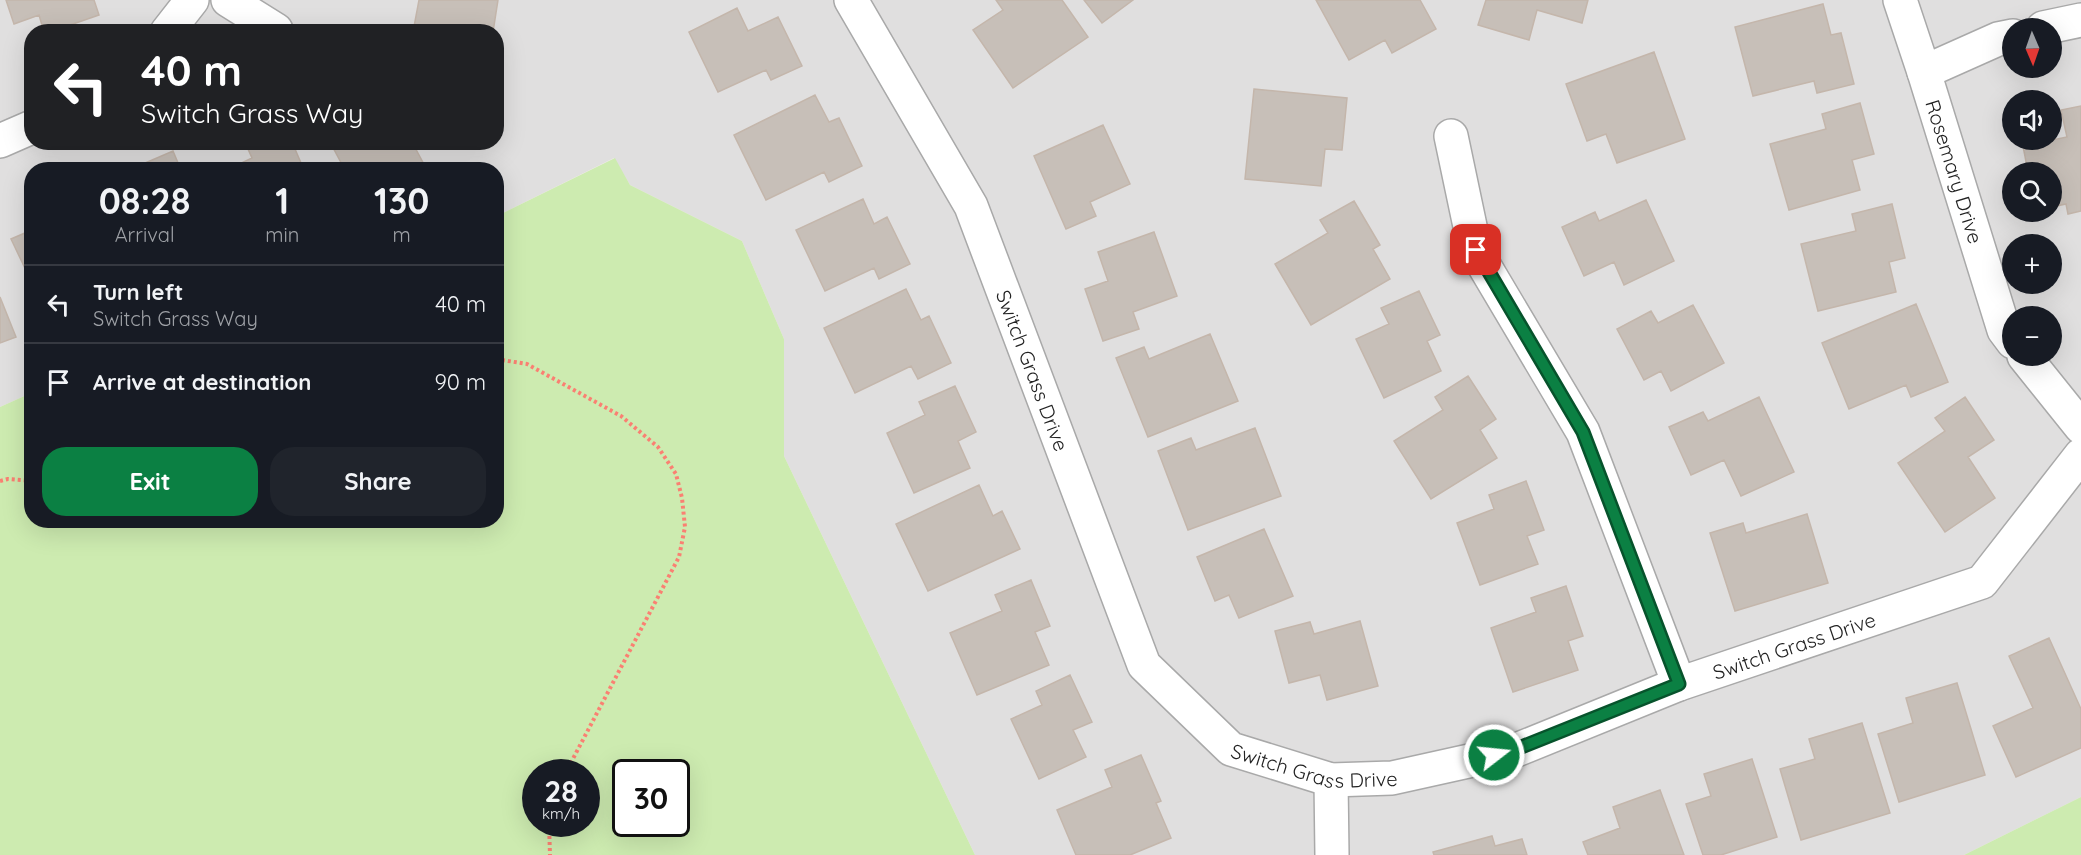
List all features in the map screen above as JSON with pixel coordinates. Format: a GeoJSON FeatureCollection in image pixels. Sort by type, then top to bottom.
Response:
{"type":"FeatureCollection","features":[{"type":"Feature","properties":{"kind":"street"},"geometry":{"type":"LineString","coordinates":[[173,24],[192,0]]}},
{"type":"Feature","properties":{"kind":"street"},"geometry":{"type":"LineString","coordinates":[[228,0],[266,24]]}},
{"type":"Feature","properties":{"kind":"street","name":"Switch Grass Drive"},"geometry":{"type":"LineString","coordinates":[[851,0],[971,206],[1144,665],[1231,750],[1331,780],[1392,778],[1514,750],[1679,684],[1982,582],[2081,455]]}},
{"type":"Feature","properties":{"kind":"street","name":"Rosemary Drive"},"geometry":{"type":"LineString","coordinates":[[1900,0],[2002,324]]}},
{"type":"Feature","properties":{"kind":"street"},"geometry":{"type":"LineString","coordinates":[[2062,24],[2081,20]]}},
{"type":"Feature","properties":{"kind":"street"},"geometry":{"type":"LineString","coordinates":[[1924,72],[2002,38]]}},
{"type":"Feature","properties":{"kind":"street"},"geometry":{"type":"LineString","coordinates":[[0,141],[24,130]]}},
{"type":"Feature","properties":{"kind":"street"},"geometry":{"type":"LineString","coordinates":[[1451,136],[1476,250],[1583,432],[1679,684]]}},
{"type":"Feature","properties":{"kind":"street"},"geometry":{"type":"LineString","coordinates":[[2032,366],[2081,428]]}},
{"type":"Feature","properties":{"kind":"street"},"geometry":{"type":"LineString","coordinates":[[1331,780],[1332,855]]}},
{"type":"Feature","properties":{"kind":"path"},"geometry":{"type":"LineString","coordinates":[[504,360],[527,364],[621,416],[658,447],[676,474],[682,498],[685,527],[679,557],[573,759]]}},
{"type":"Feature","properties":{"kind":"path"},"geometry":{"type":"LineString","coordinates":[[0,481],[24,480]]}},
{"type":"Feature","properties":{"kind":"path"},"geometry":{"type":"LineString","coordinates":[[549,837],[550,855]]}},
{"type":"Feature","properties":{"kind":"shaded area"},"geometry":{"type":"Polygon","coordinates":[[[0,0],[2081,0],[2081,797],[1964,855],[975,855],[784,456],[784,339],[742,241],[630,185],[614,158],[504,213],[504,162],[24,162],[24,396],[0,407],[0,0]]]}},
{"type":"Feature","properties":{"kind":"green space"},"geometry":{"type":"Polygon","coordinates":[[[615,158],[630,185],[742,241],[784,339],[784,456],[975,855],[0,855],[0,407],[24,396],[24,528],[504,528],[504,213],[615,158]]]}},
{"type":"Feature","properties":{"kind":"green space"},"geometry":{"type":"Polygon","coordinates":[[[2081,797],[2081,855],[1964,855],[2081,797]]]}},
{"type":"Feature","properties":{"kind":"building"},"geometry":{"type":"Polygon","coordinates":[[[6,0],[94,0],[99,15],[73,24],[42,24],[39,15],[14,24],[6,0]]]}},
{"type":"Feature","properties":{"kind":"building"},"geometry":{"type":"Polygon","coordinates":[[[419,0],[498,0],[494,24],[414,24],[419,0]]]}},
{"type":"Feature","properties":{"kind":"building"},"geometry":{"type":"Polygon","coordinates":[[[996,0],[1062,0],[1088,37],[1013,88],[973,30],[1003,10],[996,0]]]}},
{"type":"Feature","properties":{"kind":"building"},"geometry":{"type":"Polygon","coordinates":[[[1084,0],[1133,0],[1102,23],[1084,0]]]}},
{"type":"Feature","properties":{"kind":"building"},"geometry":{"type":"Polygon","coordinates":[[[1316,0],[1420,0],[1436,29],[1392,53],[1385,40],[1349,60],[1316,0]]]}},
{"type":"Feature","properties":{"kind":"building"},"geometry":{"type":"Polygon","coordinates":[[[1486,0],[1588,0],[1582,23],[1537,10],[1529,40],[1478,25],[1486,0]]]}},
{"type":"Feature","properties":{"kind":"building"},"geometry":{"type":"Polygon","coordinates":[[[1823,4],[1831,35],[1841,33],[1854,84],[1817,93],[1814,81],[1753,96],[1735,27],[1823,4]]]}},
{"type":"Feature","properties":{"kind":"building"},"geometry":{"type":"Polygon","coordinates":[[[737,8],[748,31],[778,17],[802,66],[771,80],[766,70],[718,92],[689,32],[737,8]]]}},
{"type":"Feature","properties":{"kind":"building"},"geometry":{"type":"Polygon","coordinates":[[[1654,52],[1685,139],[1617,163],[1606,134],[1587,141],[1566,84],[1654,52]]]}},
{"type":"Feature","properties":{"kind":"building"},"geometry":{"type":"Polygon","coordinates":[[[1254,89],[1347,98],[1342,150],[1325,149],[1321,186],[1245,179],[1254,89]]]}},
{"type":"Feature","properties":{"kind":"building"},"geometry":{"type":"Polygon","coordinates":[[[815,95],[829,122],[839,118],[862,166],[829,182],[824,172],[766,200],[734,135],[815,95]]]}},
{"type":"Feature","properties":{"kind":"building"},"geometry":{"type":"Polygon","coordinates":[[[1860,103],[1874,154],[1852,160],[1860,190],[1789,210],[1770,144],[1826,129],[1822,114],[1860,103]]]}},
{"type":"Feature","properties":{"kind":"building"},"geometry":{"type":"Polygon","coordinates":[[[2081,106],[2081,211],[2068,214],[2066,204],[2062,205],[2062,162],[2026,162],[2024,150],[2062,150],[2062,138],[2067,137],[2062,110],[2081,106]]]}},
{"type":"Feature","properties":{"kind":"building"},"geometry":{"type":"Polygon","coordinates":[[[1103,125],[1130,184],[1090,202],[1096,216],[1066,229],[1034,156],[1103,125]]]}},
{"type":"Feature","properties":{"kind":"building"},"geometry":{"type":"Polygon","coordinates":[[[248,150],[295,150],[301,162],[244,162],[252,158],[248,150]]]}},
{"type":"Feature","properties":{"kind":"building"},"geometry":{"type":"Polygon","coordinates":[[[334,150],[416,150],[423,162],[341,162],[334,150]]]}},
{"type":"Feature","properties":{"kind":"building"},"geometry":{"type":"Polygon","coordinates":[[[173,151],[178,162],[148,162],[173,151]]]}},
{"type":"Feature","properties":{"kind":"building"},"geometry":{"type":"Polygon","coordinates":[[[863,199],[874,224],[887,217],[910,264],[879,279],[874,268],[825,291],[796,230],[863,199]]]}},
{"type":"Feature","properties":{"kind":"building"},"geometry":{"type":"Polygon","coordinates":[[[1646,200],[1674,261],[1624,285],[1614,262],[1584,276],[1562,227],[1595,212],[1599,221],[1646,200]]]}},
{"type":"Feature","properties":{"kind":"building"},"geometry":{"type":"Polygon","coordinates":[[[1354,201],[1380,245],[1373,249],[1390,279],[1311,325],[1275,264],[1328,233],[1320,220],[1354,201]]]}},
{"type":"Feature","properties":{"kind":"building"},"geometry":{"type":"Polygon","coordinates":[[[1892,204],[1905,258],[1889,262],[1896,292],[1818,311],[1801,244],[1856,231],[1852,214],[1892,204]]]}},
{"type":"Feature","properties":{"kind":"building"},"geometry":{"type":"Polygon","coordinates":[[[1154,232],[1177,296],[1133,312],[1139,329],[1103,341],[1085,289],[1108,281],[1098,252],[1154,232]]]}},
{"type":"Feature","properties":{"kind":"building"},"geometry":{"type":"Polygon","coordinates":[[[24,233],[24,266],[11,239],[24,233]]]}},
{"type":"Feature","properties":{"kind":"building"},"geometry":{"type":"Polygon","coordinates":[[[906,289],[921,320],[929,316],[951,363],[918,379],[911,366],[855,393],[824,328],[906,289]]]}},
{"type":"Feature","properties":{"kind":"building"},"geometry":{"type":"Polygon","coordinates":[[[1419,291],[1440,335],[1427,341],[1441,371],[1384,398],[1356,339],[1389,324],[1381,308],[1419,291]]]}},
{"type":"Feature","properties":{"kind":"building"},"geometry":{"type":"Polygon","coordinates":[[[0,297],[16,337],[0,343],[0,297]]]}},
{"type":"Feature","properties":{"kind":"building"},"geometry":{"type":"Polygon","coordinates":[[[1916,304],[1948,382],[1911,397],[1906,385],[1849,409],[1822,343],[1916,304]]]}},
{"type":"Feature","properties":{"kind":"building"},"geometry":{"type":"Polygon","coordinates":[[[1693,305],[1724,363],[1671,391],[1661,371],[1644,380],[1617,329],[1651,311],[1658,323],[1693,305]]]}},
{"type":"Feature","properties":{"kind":"building"},"geometry":{"type":"Polygon","coordinates":[[[1210,334],[1238,401],[1148,437],[1116,358],[1144,347],[1149,359],[1210,334]]]}},
{"type":"Feature","properties":{"kind":"building"},"geometry":{"type":"Polygon","coordinates":[[[1468,376],[1496,419],[1480,430],[1497,458],[1431,499],[1394,441],[1443,410],[1435,397],[1468,376]]]}},
{"type":"Feature","properties":{"kind":"building"},"geometry":{"type":"Polygon","coordinates":[[[955,386],[976,432],[958,441],[970,468],[914,493],[887,433],[925,415],[919,402],[955,386]]]}},
{"type":"Feature","properties":{"kind":"building"},"geometry":{"type":"Polygon","coordinates":[[[1759,397],[1794,472],[1741,496],[1724,460],[1691,475],[1669,427],[1703,412],[1708,421],[1759,397]]]}},
{"type":"Feature","properties":{"kind":"building"},"geometry":{"type":"Polygon","coordinates":[[[1965,397],[1994,440],[1968,457],[1995,498],[1945,532],[1898,463],[1945,431],[1935,418],[1965,397]]]}},
{"type":"Feature","properties":{"kind":"building"},"geometry":{"type":"Polygon","coordinates":[[[1255,428],[1281,496],[1188,530],[1158,451],[1191,438],[1196,450],[1255,428]]]}},
{"type":"Feature","properties":{"kind":"building"},"geometry":{"type":"Polygon","coordinates":[[[1526,481],[1544,530],[1527,536],[1538,564],[1480,585],[1457,523],[1494,509],[1489,495],[1526,481]]]}},
{"type":"Feature","properties":{"kind":"building"},"geometry":{"type":"Polygon","coordinates":[[[979,485],[993,516],[1002,511],[1020,549],[928,591],[896,524],[979,485]]]}},
{"type":"Feature","properties":{"kind":"building"},"geometry":{"type":"Polygon","coordinates":[[[1807,514],[1828,583],[1735,611],[1710,533],[1743,523],[1746,533],[1807,514]]]}},
{"type":"Feature","properties":{"kind":"building"},"geometry":{"type":"Polygon","coordinates":[[[1264,529],[1293,596],[1239,618],[1229,595],[1215,601],[1197,557],[1264,529]]]}},
{"type":"Feature","properties":{"kind":"building"},"geometry":{"type":"Polygon","coordinates":[[[1031,580],[1050,626],[1035,632],[1049,665],[977,695],[950,633],[1002,611],[995,595],[1031,580]]]}},
{"type":"Feature","properties":{"kind":"building"},"geometry":{"type":"Polygon","coordinates":[[[1566,586],[1583,636],[1568,641],[1578,670],[1513,692],[1491,628],[1536,612],[1531,598],[1566,586]]]}},
{"type":"Feature","properties":{"kind":"building"},"geometry":{"type":"Polygon","coordinates":[[[1360,621],[1378,686],[1327,700],[1320,675],[1289,683],[1275,631],[1310,622],[1314,634],[1360,621]]]}},
{"type":"Feature","properties":{"kind":"building"},"geometry":{"type":"Polygon","coordinates":[[[2049,638],[2081,709],[2081,748],[2016,777],[1993,726],[2033,708],[2009,656],[2049,638]]]}},
{"type":"Feature","properties":{"kind":"building"},"geometry":{"type":"Polygon","coordinates":[[[1070,675],[1092,722],[1073,730],[1086,757],[1039,779],[1011,719],[1042,705],[1036,691],[1070,675]]]}},
{"type":"Feature","properties":{"kind":"building"},"geometry":{"type":"Polygon","coordinates":[[[1957,683],[1985,775],[1899,802],[1878,734],[1913,723],[1906,698],[1957,683]]]}},
{"type":"Feature","properties":{"kind":"building"},"geometry":{"type":"Polygon","coordinates":[[[1862,723],[1890,813],[1801,840],[1780,769],[1815,759],[1809,739],[1862,723]]]}},
{"type":"Feature","properties":{"kind":"building"},"geometry":{"type":"Polygon","coordinates":[[[1141,755],[1161,801],[1156,803],[1171,838],[1130,855],[1076,855],[1057,810],[1112,787],[1105,770],[1141,755]]]}},
{"type":"Feature","properties":{"kind":"building"},"geometry":{"type":"Polygon","coordinates":[[[1752,759],[1777,837],[1721,855],[1703,855],[1686,804],[1711,796],[1704,774],[1752,759]]]}},
{"type":"Feature","properties":{"kind":"building"},"geometry":{"type":"Polygon","coordinates":[[[1660,790],[1684,855],[1588,855],[1583,842],[1620,828],[1613,807],[1660,790]]]}},
{"type":"Feature","properties":{"kind":"building"},"geometry":{"type":"Polygon","coordinates":[[[1492,836],[1495,846],[1522,839],[1527,855],[1434,855],[1433,852],[1492,836]]]}},
{"type":"Feature","properties":{"kind":"route"},"geometry":{"type":"LineString","coordinates":[[1476,250],[1583,432],[1679,684],[1514,750],[1494,755]]}}]}
